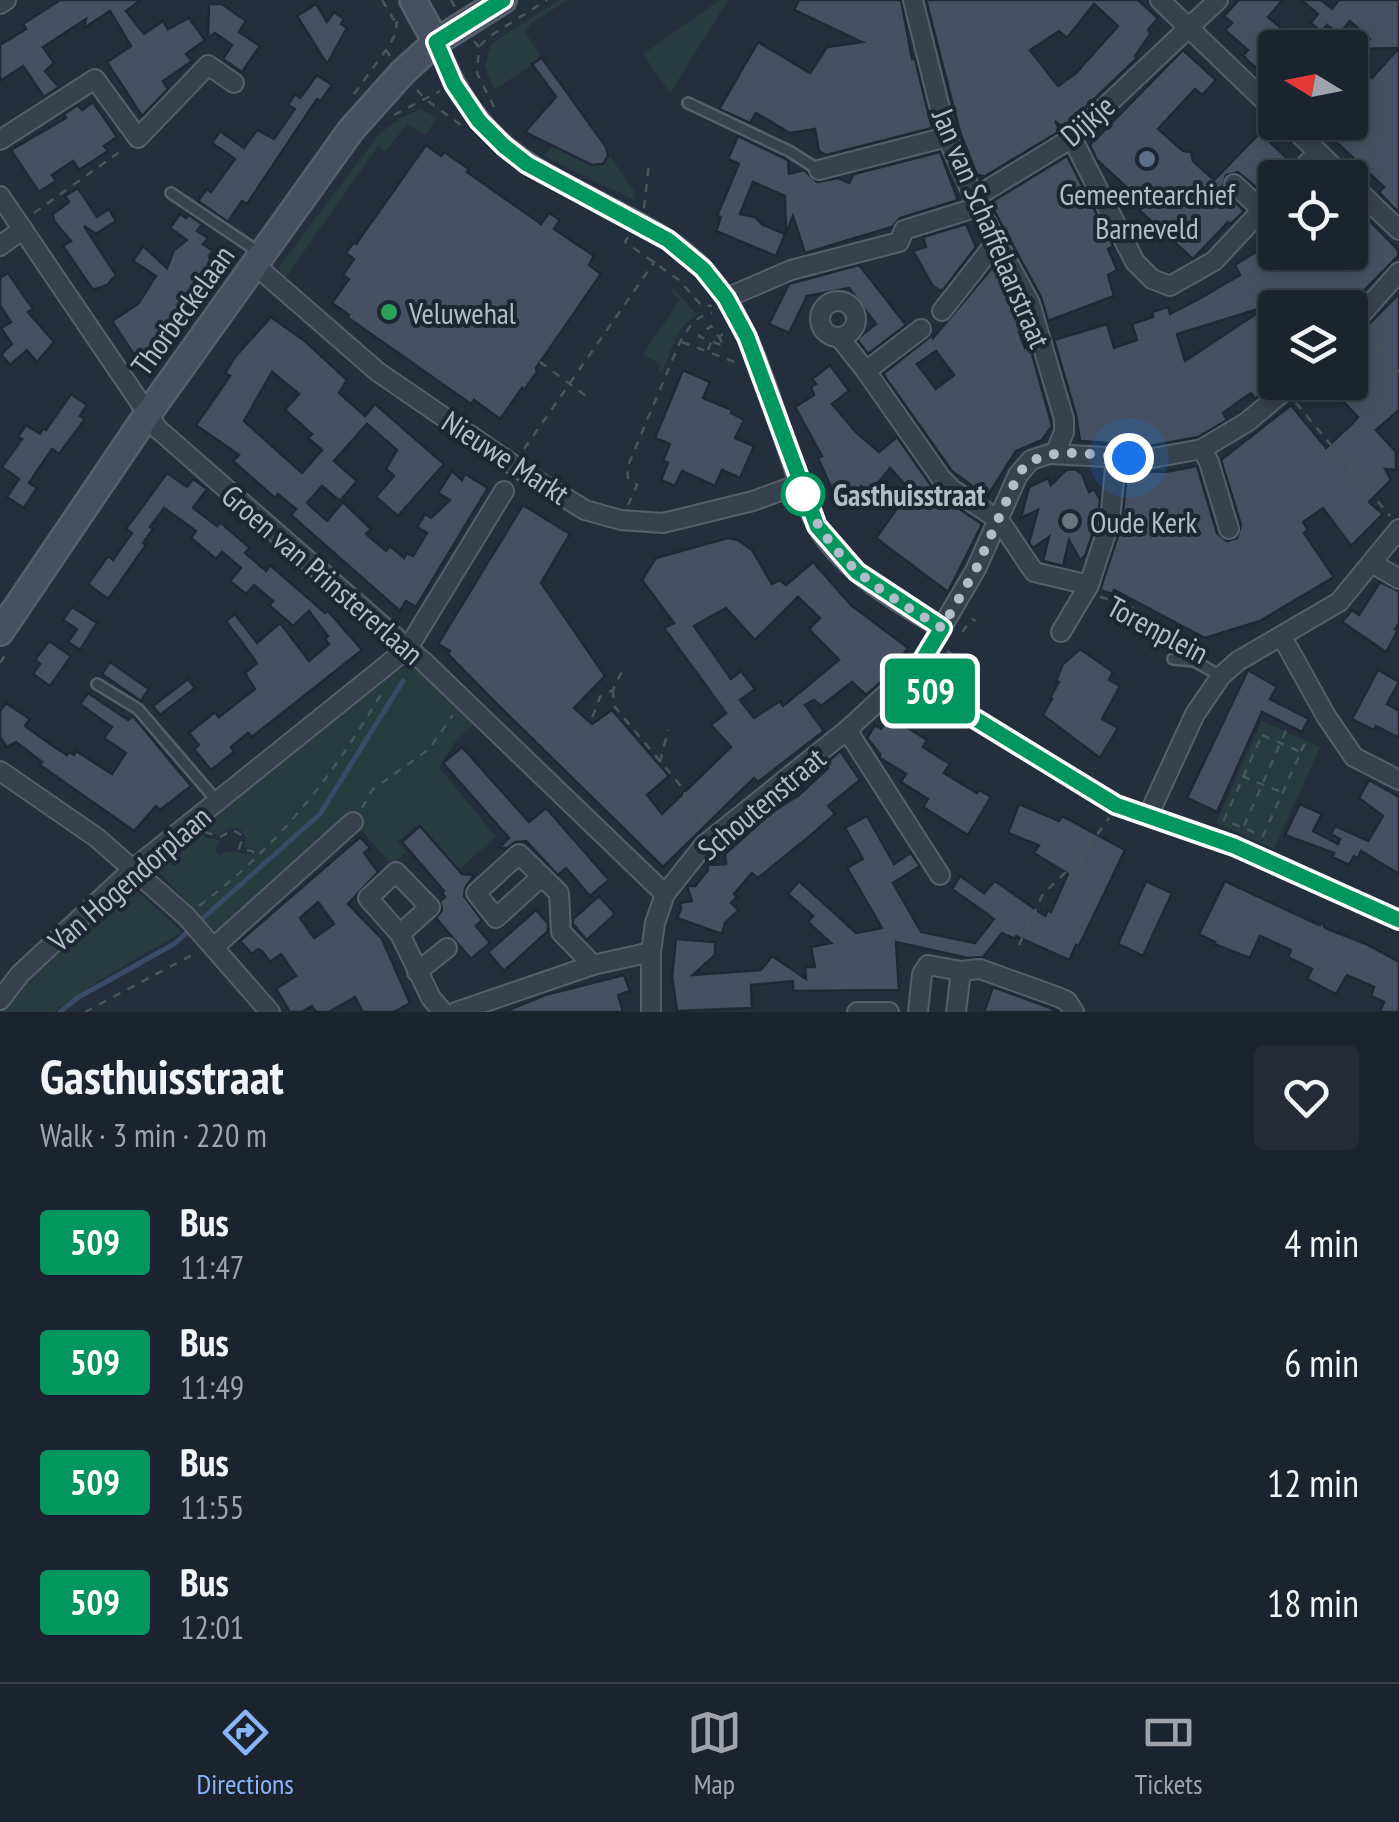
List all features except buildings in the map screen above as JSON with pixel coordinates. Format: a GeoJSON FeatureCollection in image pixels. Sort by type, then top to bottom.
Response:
{"type":"FeatureCollection","features":[{"type":"Feature","properties":{"kind":"main road"},"geometry":{"type":"LineString","coordinates":[[412,0],[436,42]]}},
{"type":"Feature","properties":{"kind":"main road","name":"Thorbeckelaan"},"geometry":{"type":"LineString","coordinates":[[0,632],[146,415],[351,130],[402,72],[436,42],[504,0]]}},
{"type":"Feature","properties":{"kind":"street"},"geometry":{"type":"LineString","coordinates":[[0,4],[6,0]]}},
{"type":"Feature","properties":{"kind":"street","name":"Jan van Schaffelaarstraat"},"geometry":{"type":"LineString","coordinates":[[913,0],[947,137],[976,203],[1030,303],[1062,412],[1064,432],[1055,454]]}},
{"type":"Feature","properties":{"kind":"street"},"geometry":{"type":"LineString","coordinates":[[1160,0],[1258,95]]}},
{"type":"Feature","properties":{"kind":"street","name":"Dijkje"},"geometry":{"type":"LineString","coordinates":[[726,298],[790,270],[899,242],[904,230],[976,203],[1072,138],[1218,0]]}},
{"type":"Feature","properties":{"kind":"street"},"geometry":{"type":"LineString","coordinates":[[436,42],[454,84],[495,138],[527,164],[668,240],[703,269],[726,298],[731,321],[760,371],[817,526],[842,558],[874,586],[942,628]]}},
{"type":"Feature","properties":{"kind":"street"},"geometry":{"type":"LineString","coordinates":[[0,140],[95,79],[138,138],[208,65],[234,83]]}},
{"type":"Feature","properties":{"kind":"street"},"geometry":{"type":"LineString","coordinates":[[819,170],[947,137]]}},
{"type":"Feature","properties":{"kind":"street"},"geometry":{"type":"LineString","coordinates":[[1072,138],[1135,262],[1152,279],[1170,286],[1214,262],[1258,214]]}},
{"type":"Feature","properties":{"kind":"street"},"geometry":{"type":"LineString","coordinates":[[1306,140],[1326,160]]}},
{"type":"Feature","properties":{"kind":"street"},"geometry":{"type":"LineString","coordinates":[[1310,160],[1318,152]]}},
{"type":"Feature","properties":{"kind":"street"},"geometry":{"type":"LineString","coordinates":[[1229,180],[1258,197]]}},
{"type":"Feature","properties":{"kind":"street","name":"Groen van Prinstererlaan"},"geometry":{"type":"LineString","coordinates":[[0,196],[158,429],[408,648],[665,894]]}},
{"type":"Feature","properties":{"kind":"street"},"geometry":{"type":"LineString","coordinates":[[1368,200],[1399,230]]}},
{"type":"Feature","properties":{"kind":"street"},"geometry":{"type":"LineString","coordinates":[[0,246],[21,226]]}},
{"type":"Feature","properties":{"kind":"street"},"geometry":{"type":"LineString","coordinates":[[942,311],[996,242]]}},
{"type":"Feature","properties":{"kind":"street","name":"Nieuwe Markt"},"geometry":{"type":"LineString","coordinates":[[258,259],[378,372],[585,510],[621,520],[663,523],[753,501],[800,484]]}},
{"type":"Feature","properties":{"kind":"street"},"geometry":{"type":"LineString","coordinates":[[1368,309],[1396,282]]}},
{"type":"Feature","properties":{"kind":"street"},"geometry":{"type":"LineString","coordinates":[[866,371],[921,329]]}},
{"type":"Feature","properties":{"kind":"street"},"geometry":{"type":"LineString","coordinates":[[839,337],[946,484],[999,520]]}},
{"type":"Feature","properties":{"kind":"street"},"geometry":{"type":"LineString","coordinates":[[1055,454],[1162,458],[1202,449],[1234,431],[1273,400]]}},
{"type":"Feature","properties":{"kind":"street"},"geometry":{"type":"LineString","coordinates":[[1202,449],[1229,529]]}},
{"type":"Feature","properties":{"kind":"street","name":"Schoutenstraat"},"geometry":{"type":"LineString","coordinates":[[650,1012],[651,952],[665,894],[704,846],[847,730],[922,661],[976,569],[1022,469],[1037,457],[1055,454]]}},
{"type":"Feature","properties":{"kind":"street","name":"Torenplein"},"geometry":{"type":"LineString","coordinates":[[1061,632],[1087,589],[1110,521],[1116,457]]}},
{"type":"Feature","properties":{"kind":"street","name":"Van Hogendorplaan"},"geometry":{"type":"LineString","coordinates":[[0,1000],[20,974],[133,869],[408,648],[504,491]]}},
{"type":"Feature","properties":{"kind":"street","name":"Torenplein"},"geometry":{"type":"LineString","coordinates":[[999,520],[1034,572],[1087,589]]}},
{"type":"Feature","properties":{"kind":"street"},"geometry":{"type":"LineString","coordinates":[[1217,680],[1238,661],[1340,602],[1399,528]]}},
{"type":"Feature","properties":{"kind":"street"},"geometry":{"type":"LineString","coordinates":[[1372,564],[1399,579]]}},
{"type":"Feature","properties":{"kind":"street"},"geometry":{"type":"LineString","coordinates":[[1282,637],[1354,757],[1399,780]]}},
{"type":"Feature","properties":{"kind":"street"},"geometry":{"type":"LineString","coordinates":[[907,677],[1116,805],[1234,846],[1399,920]]}},
{"type":"Feature","properties":{"kind":"street","name":"Torenplein"},"geometry":{"type":"LineString","coordinates":[[1148,816],[1181,742],[1217,680]]}},
{"type":"Feature","properties":{"kind":"street"},"geometry":{"type":"LineString","coordinates":[[847,730],[940,875]]}},
{"type":"Feature","properties":{"kind":"street"},"geometry":{"type":"LineString","coordinates":[[0,771],[96,837],[186,916],[270,1012]]}},
{"type":"Feature","properties":{"kind":"street"},"geometry":{"type":"LineString","coordinates":[[212,945],[353,822]]}},
{"type":"Feature","properties":{"kind":"street"},"geometry":{"type":"LineString","coordinates":[[542,876],[558,893],[561,932],[593,965]]}},
{"type":"Feature","properties":{"kind":"street"},"geometry":{"type":"LineString","coordinates":[[400,934],[441,1011],[593,965],[651,952]]}},
{"type":"Feature","properties":{"kind":"street"},"geometry":{"type":"LineString","coordinates":[[418,972],[447,948]]}},
{"type":"Feature","properties":{"kind":"street"},"geometry":{"type":"LineString","coordinates":[[918,1012],[922,974],[928,965],[980,969],[1067,1001],[1074,1012]]}},
{"type":"Feature","properties":{"kind":"street"},"geometry":{"type":"LineString","coordinates":[[956,1012],[961,970]]}},
{"type":"Feature","properties":{"kind":"street"},"geometry":{"type":"LineString","coordinates":[[857,1012],[889,1012]]}},
{"type":"Feature","properties":{"kind":"lane"},"geometry":{"type":"LineString","coordinates":[[688,102],[789,151],[819,170]]}},
{"type":"Feature","properties":{"kind":"lane"},"geometry":{"type":"LineString","coordinates":[[171,193],[258,259]]}},
{"type":"Feature","properties":{"kind":"lane"},"geometry":{"type":"LineString","coordinates":[[1172,660],[1194,661],[1217,680]]}},
{"type":"Feature","properties":{"kind":"lane","name":"Van Hogendorplaan"},"geometry":{"type":"LineString","coordinates":[[97,684],[138,709],[218,801]]}},
{"type":"Feature","properties":{"kind":"path"},"geometry":{"type":"LineString","coordinates":[[382,0],[396,23]]}},
{"type":"Feature","properties":{"kind":"path"},"geometry":{"type":"LineString","coordinates":[[425,99],[458,124],[495,138],[498,117],[477,72],[479,47],[546,0]]}},
{"type":"Feature","properties":{"kind":"path"},"geometry":{"type":"LineString","coordinates":[[21,226],[138,138]]}},
{"type":"Feature","properties":{"kind":"path"},"geometry":{"type":"LineString","coordinates":[[513,465],[654,261]]}},
{"type":"Feature","properties":{"kind":"path"},"geometry":{"type":"LineString","coordinates":[[701,305],[700,316],[706,330]]}},
{"type":"Feature","properties":{"kind":"path"},"geometry":{"type":"LineString","coordinates":[[621,520],[637,485],[628,478],[627,468],[680,342],[700,316],[718,312],[731,321],[728,331],[718,337]]}},
{"type":"Feature","properties":{"kind":"path"},"geometry":{"type":"LineString","coordinates":[[710,326],[724,346],[699,336],[706,330],[710,326]]}},
{"type":"Feature","properties":{"kind":"path"},"geometry":{"type":"LineString","coordinates":[[1368,341],[1399,372]]}},
{"type":"Feature","properties":{"kind":"path"},"geometry":{"type":"LineString","coordinates":[[680,342],[760,371]]}},
{"type":"Feature","properties":{"kind":"path"},"geometry":{"type":"LineString","coordinates":[[707,352],[711,342]]}},
{"type":"Feature","properties":{"kind":"path"},"geometry":{"type":"LineString","coordinates":[[540,362],[589,398]]}},
{"type":"Feature","properties":{"kind":"path"},"geometry":{"type":"LineString","coordinates":[[1300,400],[1399,528]]}},
{"type":"Feature","properties":{"kind":"path","name":"Torenplein"},"geometry":{"type":"LineString","coordinates":[[1087,589],[1126,604],[1200,650]]}},
{"type":"Feature","properties":{"kind":"path"},"geometry":{"type":"LineString","coordinates":[[943,649],[955,656]]}},
{"type":"Feature","properties":{"kind":"path"},"geometry":{"type":"LineString","coordinates":[[624,667],[613,690],[614,706],[685,791],[684,801],[718,834]]}},
{"type":"Feature","properties":{"kind":"path"},"geometry":{"type":"LineString","coordinates":[[186,916],[258,858],[323,786],[389,679],[383,668]]}},
{"type":"Feature","properties":{"kind":"path"},"geometry":{"type":"LineString","coordinates":[[583,730],[600,697],[613,690]]}},
{"type":"Feature","properties":{"kind":"path"},"geometry":{"type":"LineString","coordinates":[[353,822],[372,790],[429,749],[464,701]]}},
{"type":"Feature","properties":{"kind":"path"},"geometry":{"type":"LineString","coordinates":[[1234,846],[1287,728]]}},
{"type":"Feature","properties":{"kind":"path"},"geometry":{"type":"LineString","coordinates":[[660,762],[668,730]]}},
{"type":"Feature","properties":{"kind":"path"},"geometry":{"type":"LineString","coordinates":[[1301,752],[1262,735],[1224,820],[1264,836],[1308,738]]}},
{"type":"Feature","properties":{"kind":"path"},"geometry":{"type":"LineString","coordinates":[[1242,776],[1282,793]]}},
{"type":"Feature","properties":{"kind":"path"},"geometry":{"type":"LineString","coordinates":[[1020,944],[1044,894],[1066,871],[1075,874],[1116,805]]}},
{"type":"Feature","properties":{"kind":"path"},"geometry":{"type":"LineString","coordinates":[[195,819],[208,836],[220,837],[233,830],[243,836],[238,849],[252,851],[258,858]]}},
{"type":"Feature","properties":{"kind":"path"},"geometry":{"type":"LineString","coordinates":[[86,1012],[212,945]]}},
{"type":"Feature","properties":{"kind":"green space"},"geometry":{"type":"Polygon","coordinates":[[[559,0],[568,0],[533,22],[525,32],[542,58],[494,90],[485,66],[491,44],[559,0]]]}},
{"type":"Feature","properties":{"kind":"green space"},"geometry":{"type":"Polygon","coordinates":[[[720,0],[728,0],[670,93],[643,54],[720,0]]]}},
{"type":"Feature","properties":{"kind":"green space"},"geometry":{"type":"Polygon","coordinates":[[[420,109],[437,118],[425,135],[407,124],[386,151],[378,146],[286,277],[279,272],[380,133],[420,109]]]}},
{"type":"Feature","properties":{"kind":"green space"},"geometry":{"type":"Polygon","coordinates":[[[553,145],[608,153],[636,194],[634,200],[544,156],[553,145]]]}},
{"type":"Feature","properties":{"kind":"green space"},"geometry":{"type":"Polygon","coordinates":[[[673,288],[697,315],[680,332],[662,372],[658,370],[661,365],[643,354],[680,300],[671,292],[673,288]]]}},
{"type":"Feature","properties":{"kind":"green space"},"geometry":{"type":"Polygon","coordinates":[[[405,667],[417,668],[474,723],[455,742],[439,767],[496,837],[456,872],[416,826],[398,841],[406,852],[392,865],[349,816],[216,932],[158,871],[160,860],[199,829],[206,838],[220,840],[215,850],[219,856],[224,852],[258,854],[244,847],[246,837],[240,829],[209,833],[200,822],[379,679],[405,667]]]}},
{"type":"Feature","properties":{"kind":"green space"},"geometry":{"type":"Polygon","coordinates":[[[1262,721],[1320,747],[1274,849],[1216,823],[1262,721]]]}},
{"type":"Feature","properties":{"kind":"green space"},"geometry":{"type":"Polygon","coordinates":[[[136,890],[182,932],[53,1012],[0,1012],[54,950],[115,894],[119,897],[136,890]]]}},
{"type":"Feature","properties":{"kind":"waterway"},"geometry":{"type":"LineString","coordinates":[[60,1012],[77,998],[174,944],[320,814],[403,681]]}},
{"type":"Feature","properties":{"kind":"bus line","name":"509"},"geometry":{"type":"LineString","coordinates":[[503,0],[436,42],[454,84],[479,121],[504,146],[527,164],[668,240],[703,269],[726,298],[747,337],[817,526],[828,542],[874,586],[942,628],[907,677],[1116,805],[1234,846],[1399,920]]}},
{"type":"Feature","properties":{"kind":"place","name":"Gemeentearchief Barneveld"},"geometry":{"type":"Point","coordinates":[1147,159]}},
{"type":"Feature","properties":{"kind":"place","name":"Veluwehal"},"geometry":{"type":"Point","coordinates":[389,312]}},
{"type":"Feature","properties":{"kind":"place","name":"Gasthuisstraat"},"geometry":{"type":"Point","coordinates":[803,494]}},
{"type":"Feature","properties":{"kind":"place","name":"Oude Kerk"},"geometry":{"type":"Point","coordinates":[1070,521]}},
{"type":"Feature","properties":{"kind":"route"},"geometry":{"type":"LineString","coordinates":[[803,494],[800,484],[817,526],[857,572],[942,628],[976,569],[1026,464],[1049,454],[1129,458]]}}]}
